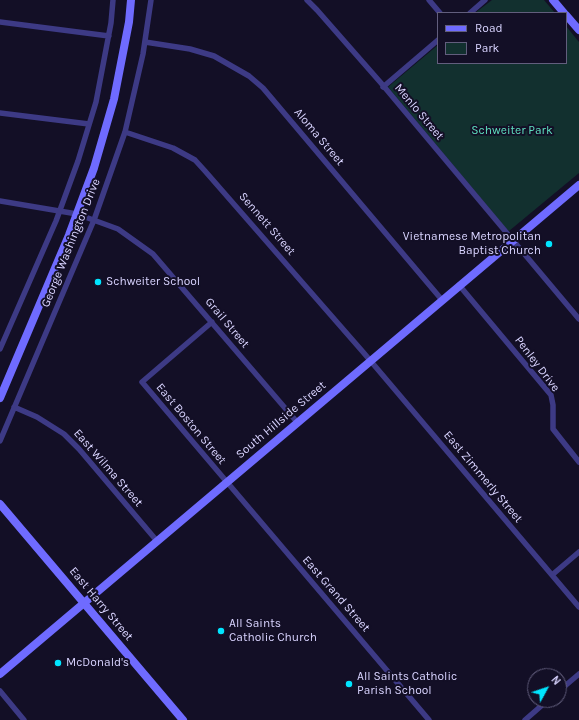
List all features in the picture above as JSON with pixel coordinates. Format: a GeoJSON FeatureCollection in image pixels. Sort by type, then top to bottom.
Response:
{"type":"FeatureCollection","features":[{"type":"Feature","properties":{"kind":"main road"},"geometry":{"type":"LineString","coordinates":[[0,398],[77,214],[94,168],[114,99],[129,22],[131,0]]}},
{"type":"Feature","properties":{"kind":"main road"},"geometry":{"type":"LineString","coordinates":[[553,0],[563,12]]}},
{"type":"Feature","properties":{"kind":"main road"},"geometry":{"type":"LineString","coordinates":[[567,16],[579,30]]}},
{"type":"Feature","properties":{"kind":"main road","name":"South Hillside Street"},"geometry":{"type":"LineString","coordinates":[[0,674],[579,184]]}},
{"type":"Feature","properties":{"kind":"main road","name":"East Harry Street"},"geometry":{"type":"LineString","coordinates":[[0,504],[183,720]]}},
{"type":"Feature","properties":{"kind":"street","name":"George Washington Drive"},"geometry":{"type":"LineString","coordinates":[[0,349],[59,211],[78,161],[96,102],[109,36],[114,0]]}},
{"type":"Feature","properties":{"kind":"street","name":"George Washington Drive"},"geometry":{"type":"LineString","coordinates":[[0,441],[94,220],[125,132],[145,42],[151,0]]}},
{"type":"Feature","properties":{"kind":"street","name":"Menlo Street"},"geometry":{"type":"LineString","coordinates":[[307,0],[383,87],[579,319]]}},
{"type":"Feature","properties":{"kind":"street"},"geometry":{"type":"LineString","coordinates":[[429,0],[439,12]]}},
{"type":"Feature","properties":{"kind":"street"},"geometry":{"type":"LineString","coordinates":[[471,12],[486,0]]}},
{"type":"Feature","properties":{"kind":"street"},"geometry":{"type":"LineString","coordinates":[[0,22],[109,36]]}},
{"type":"Feature","properties":{"kind":"street"},"geometry":{"type":"LineString","coordinates":[[383,87],[437,41]]}},
{"type":"Feature","properties":{"kind":"street","name":"Aloma Street"},"geometry":{"type":"LineString","coordinates":[[145,42],[190,49],[214,56],[244,73],[263,88],[442,300]]}},
{"type":"Feature","properties":{"kind":"street"},"geometry":{"type":"LineString","coordinates":[[0,113],[89,124]]}},
{"type":"Feature","properties":{"kind":"street","name":"Sennett Street"},"geometry":{"type":"LineString","coordinates":[[125,132],[173,148],[195,160],[250,221],[370,360]]}},
{"type":"Feature","properties":{"kind":"street","name":"Grail Street"},"geometry":{"type":"LineString","coordinates":[[0,201],[77,214],[118,229],[153,254],[297,422]]}},
{"type":"Feature","properties":{"kind":"street","name":"Penley Drive"},"geometry":{"type":"LineString","coordinates":[[459,286],[550,395],[552,405],[552,429],[579,462]]}},
{"type":"Feature","properties":{"kind":"street"},"geometry":{"type":"LineString","coordinates":[[573,312],[579,307]]}},
{"type":"Feature","properties":{"kind":"street","name":"East Boston Street"},"geometry":{"type":"LineString","coordinates":[[212,322],[142,382],[226,482]]}},
{"type":"Feature","properties":{"kind":"street","name":"East Zimmerly Street"},"geometry":{"type":"LineString","coordinates":[[370,360],[579,607]]}},
{"type":"Feature","properties":{"kind":"street","name":"East Wilma Street"},"geometry":{"type":"LineString","coordinates":[[14,407],[37,417],[64,434],[79,449],[157,541]]}},
{"type":"Feature","properties":{"kind":"street","name":"East Grand Street"},"geometry":{"type":"LineString","coordinates":[[226,482],[429,720]]}},
{"type":"Feature","properties":{"kind":"street"},"geometry":{"type":"LineString","coordinates":[[552,575],[579,552]]}},
{"type":"Feature","properties":{"kind":"street"},"geometry":{"type":"LineString","coordinates":[[567,684],[579,674]]}},
{"type":"Feature","properties":{"kind":"street"},"geometry":{"type":"LineString","coordinates":[[0,691],[24,720]]}},
{"type":"Feature","properties":{"kind":"street"},"geometry":{"type":"LineString","coordinates":[[525,720],[539,708]]}},
{"type":"Feature","properties":{"kind":"green space"},"geometry":{"type":"Polygon","coordinates":[[[492,0],[544,0],[554,12],[476,12],[492,0]]]}},
{"type":"Feature","properties":{"kind":"green space","name":"Schweiter Park"},"geometry":{"type":"Polygon","coordinates":[[[567,27],[579,42],[579,173],[509,231],[388,87],[437,46],[437,64],[567,64],[567,27]]]}},
{"type":"Feature","properties":{"kind":"place","name":"Vietnamese Metropolitan Baptist Church"},"geometry":{"type":"Point","coordinates":[549,244]}},
{"type":"Feature","properties":{"kind":"place","name":"Schweiter School"},"geometry":{"type":"Point","coordinates":[98,282]}},
{"type":"Feature","properties":{"kind":"place","name":"All Saints Catholic Church"},"geometry":{"type":"Point","coordinates":[221,631]}},
{"type":"Feature","properties":{"kind":"place","name":"McDonald's"},"geometry":{"type":"Point","coordinates":[58,663]}},
{"type":"Feature","properties":{"kind":"place","name":"All Saints Catholic Parish School"},"geometry":{"type":"Point","coordinates":[349,684]}}]}
